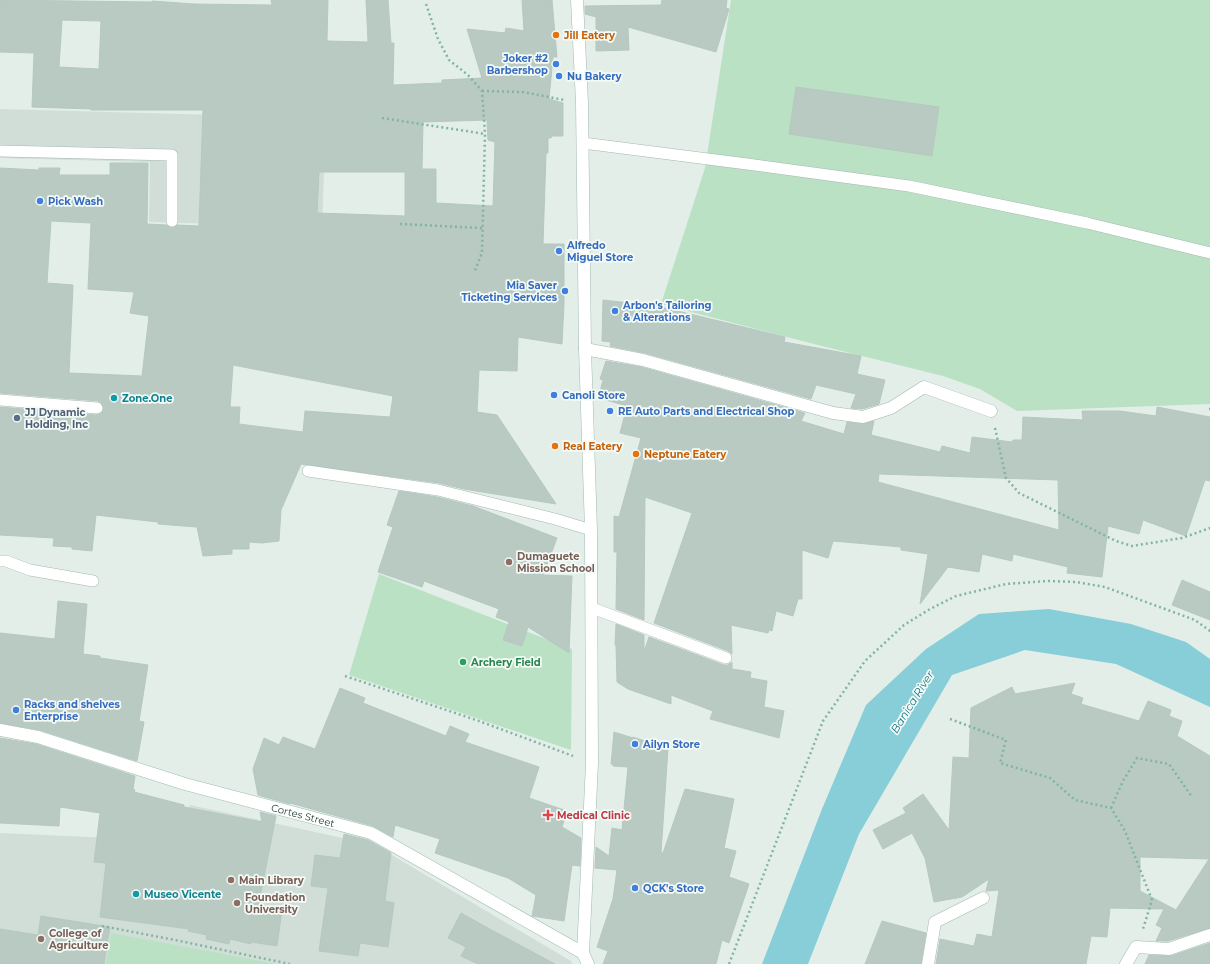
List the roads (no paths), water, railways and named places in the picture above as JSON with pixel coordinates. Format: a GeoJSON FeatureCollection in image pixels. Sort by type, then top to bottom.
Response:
{"type":"FeatureCollection","features":[{"type":"Feature","properties":{"kind":"street"},"geometry":{"type":"LineString","coordinates":[[577,0],[583,143],[585,349],[592,608],[592,763],[586,959]]}},
{"type":"Feature","properties":{"kind":"street"},"geometry":{"type":"LineString","coordinates":[[585,349],[643,360],[833,413],[863,417],[891,408],[924,387],[991,411]]}},
{"type":"Feature","properties":{"kind":"street","name":"Cortes Street"},"geometry":{"type":"LineString","coordinates":[[0,730],[38,737],[185,784],[371,833],[586,959]]}},
{"type":"Feature","properties":{"kind":"street"},"geometry":{"type":"LineString","coordinates":[[928,964],[935,922],[983,898]]}},
{"type":"Feature","properties":{"kind":"street"},"geometry":{"type":"LineString","coordinates":[[1126,964],[1136,947],[1170,949],[1210,935]]}},
{"type":"Feature","properties":{"kind":"lane"},"geometry":{"type":"LineString","coordinates":[[583,143],[909,186],[1087,223],[1210,253]]}},
{"type":"Feature","properties":{"kind":"lane"},"geometry":{"type":"LineString","coordinates":[[0,151],[172,155],[172,221]]}},
{"type":"Feature","properties":{"kind":"lane"},"geometry":{"type":"LineString","coordinates":[[0,400],[97,408]]}},
{"type":"Feature","properties":{"kind":"lane"},"geometry":{"type":"LineString","coordinates":[[308,471],[438,490],[555,518],[591,530]]}},
{"type":"Feature","properties":{"kind":"lane"},"geometry":{"type":"LineString","coordinates":[[0,561],[6,561],[30,570],[93,581]]}},
{"type":"Feature","properties":{"kind":"lane"},"geometry":{"type":"LineString","coordinates":[[592,608],[726,658]]}},
{"type":"Feature","properties":{"kind":"water","name":"Banica River"},"geometry":{"type":"Polygon","coordinates":[[[1049,609],[1131,624],[1186,642],[1210,659],[1210,707],[1116,664],[1025,650],[952,675],[859,834],[808,964],[762,964],[822,809],[866,705],[926,649],[979,614],[1049,609]]]}},
{"type":"Feature","properties":{"kind":"place","name":"Jill Eatery"},"geometry":{"type":"Point","coordinates":[556,35]}},
{"type":"Feature","properties":{"kind":"place","name":"Joker #2 Barbershop"},"geometry":{"type":"Point","coordinates":[556,64]}},
{"type":"Feature","properties":{"kind":"place","name":"Nu Bakery"},"geometry":{"type":"Point","coordinates":[559,76]}},
{"type":"Feature","properties":{"kind":"place","name":"Pick Wash"},"geometry":{"type":"Point","coordinates":[40,201]}},
{"type":"Feature","properties":{"kind":"place","name":"Alfredo Miguel Store"},"geometry":{"type":"Point","coordinates":[559,251]}},
{"type":"Feature","properties":{"kind":"place","name":"Mia Saver Ticketing Services"},"geometry":{"type":"Point","coordinates":[565,291]}},
{"type":"Feature","properties":{"kind":"place","name":"Arbon's Tailoring & Alterations"},"geometry":{"type":"Point","coordinates":[615,311]}},
{"type":"Feature","properties":{"kind":"place","name":"Canoli Store"},"geometry":{"type":"Point","coordinates":[554,395]}},
{"type":"Feature","properties":{"kind":"place","name":"Zone.One"},"geometry":{"type":"Point","coordinates":[114,398]}},
{"type":"Feature","properties":{"kind":"place","name":"RE Auto Parts and Electrical Shop"},"geometry":{"type":"Point","coordinates":[610,411]}},
{"type":"Feature","properties":{"kind":"place","name":"JJ Dynamic Holding, Inc"},"geometry":{"type":"Point","coordinates":[17,418]}},
{"type":"Feature","properties":{"kind":"place","name":"Real Eatery"},"geometry":{"type":"Point","coordinates":[555,446]}},
{"type":"Feature","properties":{"kind":"place","name":"Neptune Eatery"},"geometry":{"type":"Point","coordinates":[636,454]}},
{"type":"Feature","properties":{"kind":"place","name":"Dumaguete Mission School"},"geometry":{"type":"Point","coordinates":[509,562]}},
{"type":"Feature","properties":{"kind":"place","name":"Archery Field"},"geometry":{"type":"Point","coordinates":[463,662]}},
{"type":"Feature","properties":{"kind":"place","name":"Racks and shelves Enterprise"},"geometry":{"type":"Point","coordinates":[16,710]}},
{"type":"Feature","properties":{"kind":"place","name":"Ailyn Store"},"geometry":{"type":"Point","coordinates":[635,744]}},
{"type":"Feature","properties":{"kind":"place","name":"Medical Clinic"},"geometry":{"type":"Point","coordinates":[548,815]}},
{"type":"Feature","properties":{"kind":"place","name":"Main Library"},"geometry":{"type":"Point","coordinates":[231,880]}},
{"type":"Feature","properties":{"kind":"place","name":"QCK's Store"},"geometry":{"type":"Point","coordinates":[635,888]}},
{"type":"Feature","properties":{"kind":"place","name":"Museo Vicente"},"geometry":{"type":"Point","coordinates":[136,894]}},
{"type":"Feature","properties":{"kind":"place","name":"Foundation University"},"geometry":{"type":"Point","coordinates":[237,903]}},
{"type":"Feature","properties":{"kind":"place","name":"College of Agriculture"},"geometry":{"type":"Point","coordinates":[41,939]}}]}
